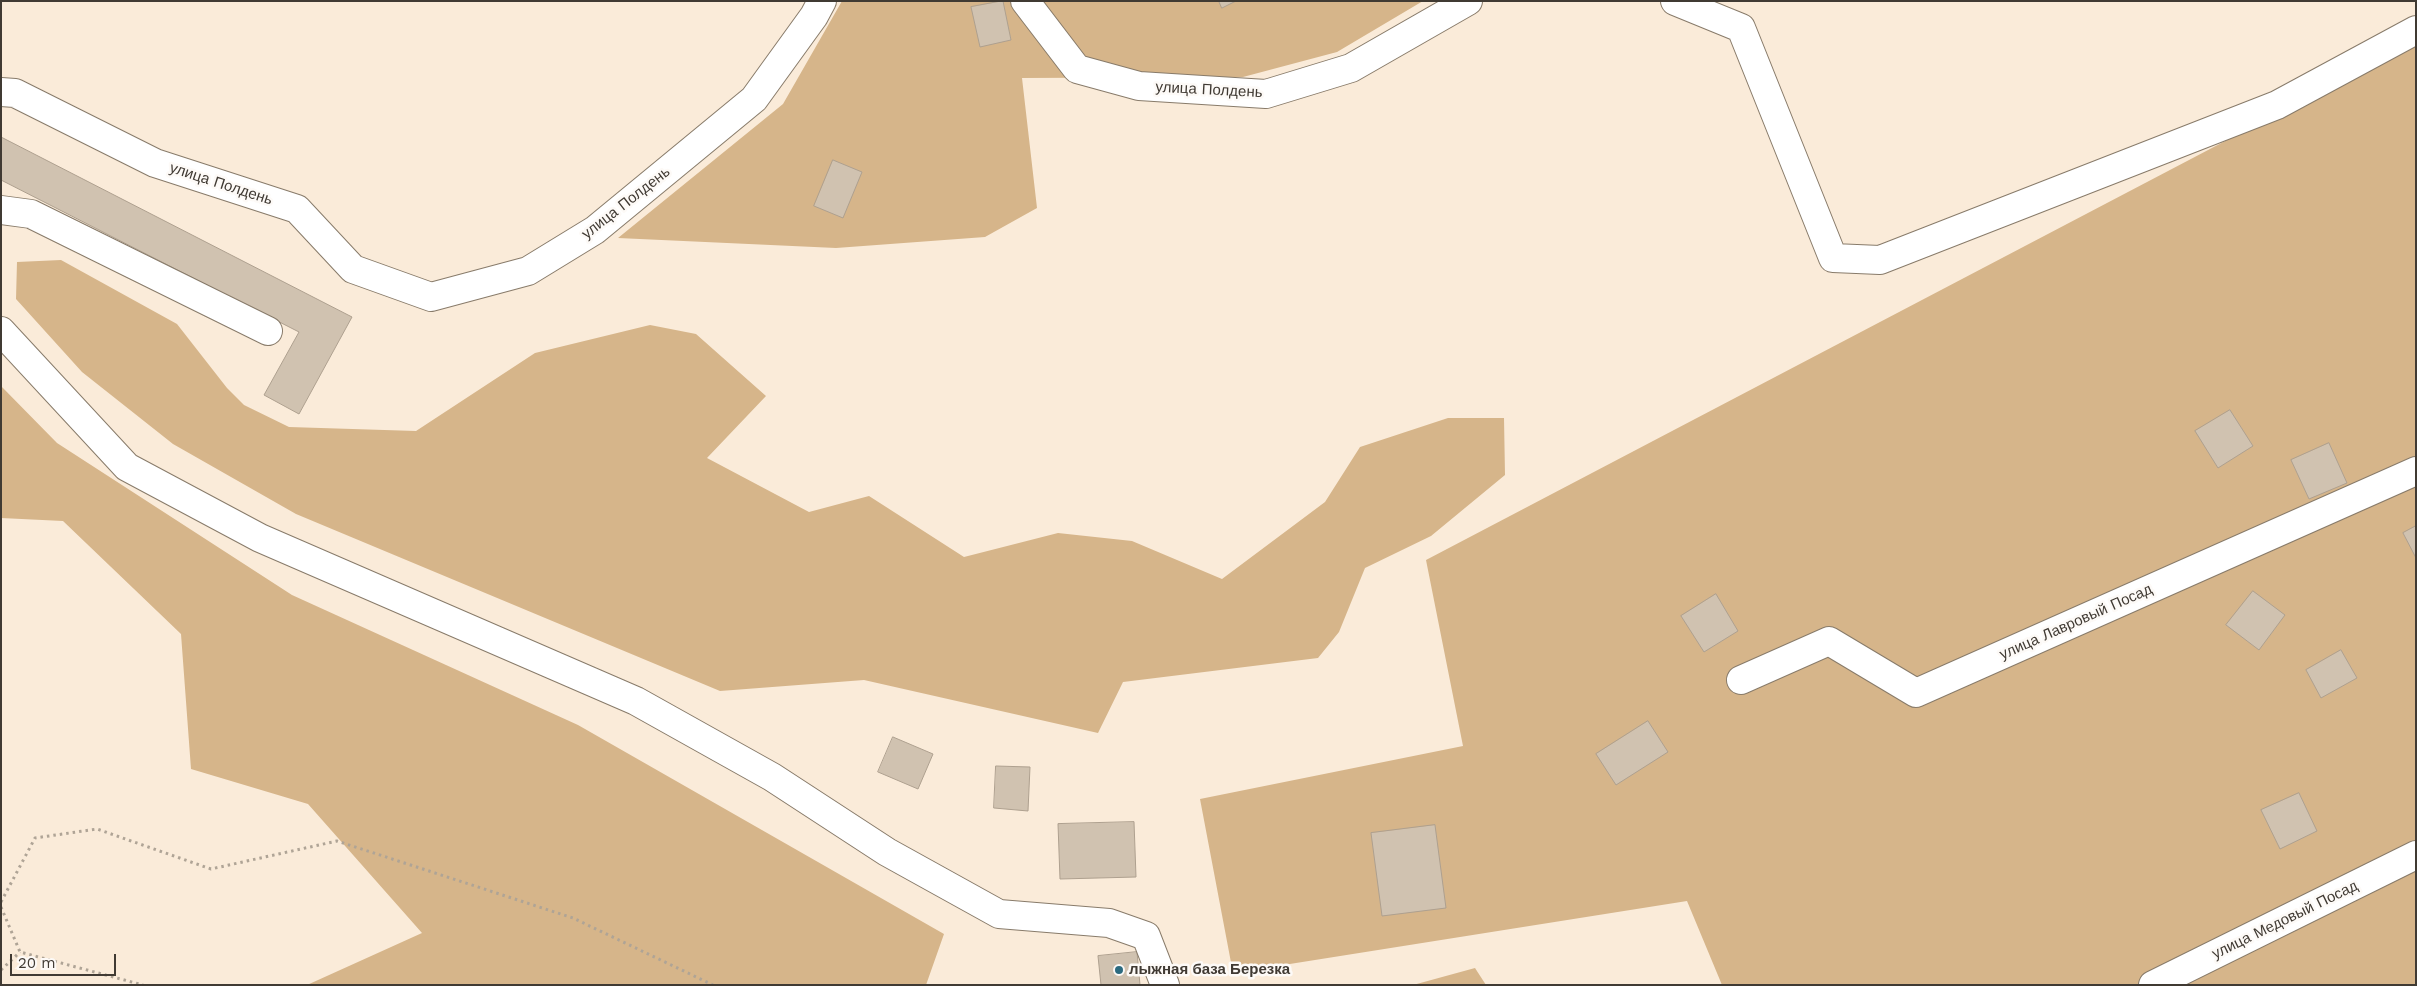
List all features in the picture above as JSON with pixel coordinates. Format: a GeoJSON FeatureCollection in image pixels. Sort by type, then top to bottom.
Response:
{"type":"FeatureCollection","features":[{"type":"Feature","properties":{"kind":"street","name":"улица Полдень"},"geometry":{"type":"LineString","coordinates":[[1,92],[15,93],[155,163],[297,209],[353,269],[431,297],[528,271],[596,230],[754,99],[814,16],[822,1]]}},
{"type":"Feature","properties":{"kind":"street","name":"улица Полдень"},"geometry":{"type":"LineString","coordinates":[[1024,1],[1077,69],[1139,86],[1266,94],[1351,68],[1468,1]]}},
{"type":"Feature","properties":{"kind":"street"},"geometry":{"type":"LineString","coordinates":[[1675,1],[1741,28],[1833,258],[1880,260],[2277,105],[2416,30]]}},
{"type":"Feature","properties":{"kind":"street"},"geometry":{"type":"LineString","coordinates":[[1,210],[31,214],[268,331]]}},
{"type":"Feature","properties":{"kind":"street"},"geometry":{"type":"LineString","coordinates":[[1,331],[127,467],[260,538],[636,701],[772,776],[887,852],[999,914],[1109,923],[1146,936],[1165,985]]}},
{"type":"Feature","properties":{"kind":"street","name":"улица Лавровый Посад"},"geometry":{"type":"LineString","coordinates":[[1741,680],[1828,641],[1916,693],[2416,471]]}},
{"type":"Feature","properties":{"kind":"street","name":"улица Медовый Посад"},"geometry":{"type":"LineString","coordinates":[[2153,985],[2416,855]]}},
{"type":"Feature","properties":{"kind":"path"},"geometry":{"type":"LineString","coordinates":[[1,902],[35,838],[97,829],[211,869],[337,841],[573,918],[713,985]]}},
{"type":"Feature","properties":{"kind":"path"},"geometry":{"type":"LineString","coordinates":[[1,907],[20,952]]}},
{"type":"Feature","properties":{"kind":"path"},"geometry":{"type":"LineString","coordinates":[[1,970],[20,952]]}},
{"type":"Feature","properties":{"kind":"path"},"geometry":{"type":"LineString","coordinates":[[20,952],[143,985]]}},
{"type":"Feature","properties":{"kind":"shaded area"},"geometry":{"type":"Polygon","coordinates":[[[842,1],[1423,1],[1337,52],[1243,77],[1022,78],[1037,208],[985,237],[836,248],[618,238],[783,104],[842,1]]]}},
{"type":"Feature","properties":{"kind":"shaded area"},"geometry":{"type":"Polygon","coordinates":[[[2416,41],[2416,985],[1722,985],[1687,901],[1233,973],[1200,799],[1463,746],[1426,560],[2416,41]]]}},
{"type":"Feature","properties":{"kind":"shaded area"},"geometry":{"type":"Polygon","coordinates":[[[61,260],[177,324],[227,388],[244,405],[289,427],[416,431],[535,353],[650,325],[696,334],[766,396],[707,458],[809,512],[869,496],[964,557],[1058,533],[1132,541],[1222,579],[1325,502],[1360,447],[1448,418],[1504,418],[1505,475],[1431,536],[1365,568],[1339,632],[1318,658],[1123,682],[1098,733],[864,680],[720,691],[296,514],[173,444],[82,372],[16,299],[17,262],[61,260]]]}},
{"type":"Feature","properties":{"kind":"shaded area"},"geometry":{"type":"Polygon","coordinates":[[[1,386],[57,443],[292,595],[578,725],[944,934],[926,985],[307,985],[422,933],[308,804],[191,769],[181,634],[63,521],[1,518],[1,386]]]}},
{"type":"Feature","properties":{"kind":"shaded area"},"geometry":{"type":"Polygon","coordinates":[[[1475,968],[1486,985],[1413,985],[1475,968]]]}},
{"type":"Feature","properties":{"kind":"building"},"geometry":{"type":"Polygon","coordinates":[[[1003,1],[1011,40],[980,47],[971,7],[1003,1]]]}},
{"type":"Feature","properties":{"kind":"building"},"geometry":{"type":"Polygon","coordinates":[[[1219,1],[1236,1],[1222,8],[1219,1]]]}},
{"type":"Feature","properties":{"kind":"building"},"geometry":{"type":"Polygon","coordinates":[[[1,137],[352,317],[299,414],[264,395],[299,332],[1,180],[1,137]]]}},
{"type":"Feature","properties":{"kind":"building"},"geometry":{"type":"Polygon","coordinates":[[[833,160],[862,172],[843,218],[814,206],[833,160]]]}},
{"type":"Feature","properties":{"kind":"building"},"geometry":{"type":"Polygon","coordinates":[[[2230,410],[2253,446],[2218,468],[2195,431],[2230,410]]]}},
{"type":"Feature","properties":{"kind":"building"},"geometry":{"type":"Polygon","coordinates":[[[2329,443],[2347,483],[2309,499],[2291,460],[2329,443]]]}},
{"type":"Feature","properties":{"kind":"building"},"geometry":{"type":"Polygon","coordinates":[[[2416,526],[2416,558],[2403,533],[2416,526]]]}},
{"type":"Feature","properties":{"kind":"building"},"geometry":{"type":"Polygon","coordinates":[[[2253,591],[2285,615],[2259,650],[2226,625],[2253,591]]]}},
{"type":"Feature","properties":{"kind":"building"},"geometry":{"type":"Polygon","coordinates":[[[1716,594],[1738,631],[1704,652],[1681,616],[1716,594]]]}},
{"type":"Feature","properties":{"kind":"building"},"geometry":{"type":"Polygon","coordinates":[[[2341,650],[2357,678],[2321,698],[2306,670],[2341,650]]]}},
{"type":"Feature","properties":{"kind":"building"},"geometry":{"type":"Polygon","coordinates":[[[1648,721],[1668,752],[1616,785],[1596,754],[1648,721]]]}},
{"type":"Feature","properties":{"kind":"building"},"geometry":{"type":"Polygon","coordinates":[[[893,737],[933,754],[918,789],[878,772],[893,737]]]}},
{"type":"Feature","properties":{"kind":"building"},"geometry":{"type":"Polygon","coordinates":[[[996,766],[1030,767],[1028,811],[994,808],[996,766]]]}},
{"type":"Feature","properties":{"kind":"building"},"geometry":{"type":"Polygon","coordinates":[[[2299,793],[2317,831],[2280,849],[2261,810],[2299,793]]]}},
{"type":"Feature","properties":{"kind":"building"},"geometry":{"type":"Polygon","coordinates":[[[1134,822],[1136,877],[1060,879],[1058,824],[1134,822]]]}},
{"type":"Feature","properties":{"kind":"building"},"geometry":{"type":"Polygon","coordinates":[[[1435,825],[1446,908],[1382,916],[1371,833],[1435,825]]]}},
{"type":"Feature","properties":{"kind":"building","name":"лыжная база Березка"},"geometry":{"type":"Polygon","coordinates":[[[1137,952],[1140,985],[1101,985],[1098,956],[1137,952]]]}},
{"type":"Feature","properties":{"kind":"place","name":"лыжная база Березка"},"geometry":{"type":"Point","coordinates":[1119,970]}}]}
